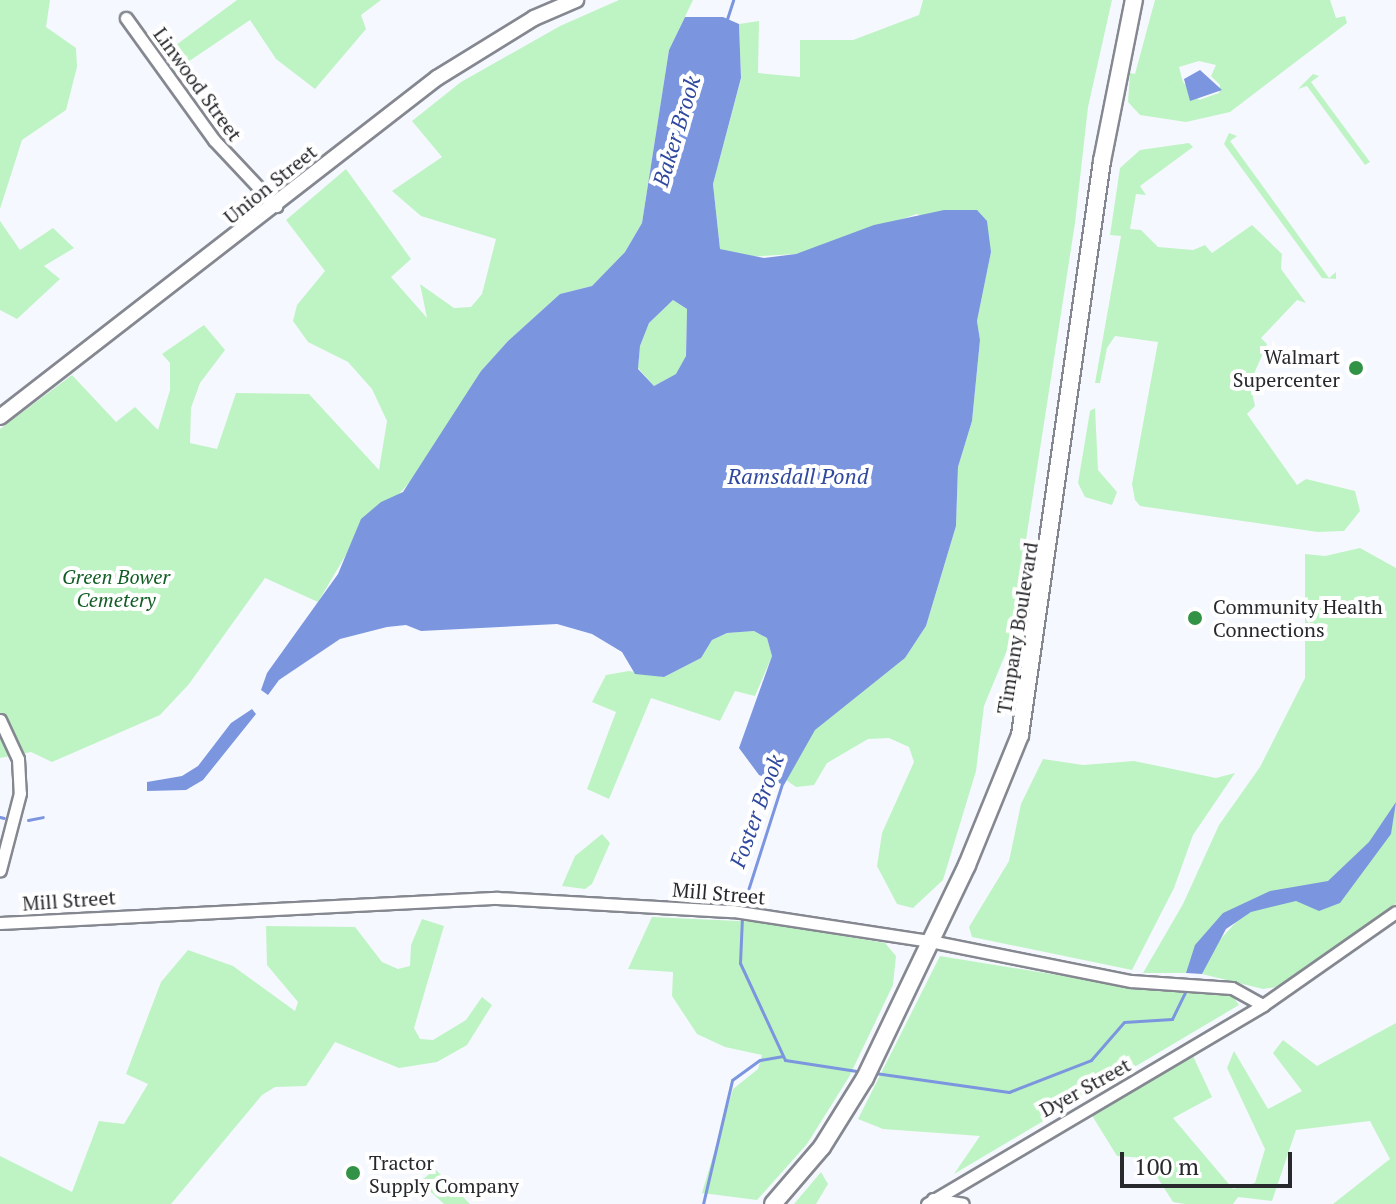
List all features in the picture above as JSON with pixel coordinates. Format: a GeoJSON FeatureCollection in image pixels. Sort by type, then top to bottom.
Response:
{"type":"FeatureCollection","features":[{"type":"Feature","properties":{"kind":"main road","name":"Timpany Boulevard"},"geometry":{"type":"LineString","coordinates":[[773,1204],[822,1147],[868,1072],[930,941],[1020,735],[1102,161],[1134,0]]}},
{"type":"Feature","properties":{"kind":"street","name":"Union Street"},"geometry":{"type":"LineString","coordinates":[[0,417],[276,206],[437,78],[534,18],[576,0]]}},
{"type":"Feature","properties":{"kind":"street","name":"Linwood Street"},"geometry":{"type":"LineString","coordinates":[[126,18],[214,140],[276,206]]}},
{"type":"Feature","properties":{"kind":"street"},"geometry":{"type":"LineString","coordinates":[[0,720],[18,759],[18,809],[0,870]]}},
{"type":"Feature","properties":{"kind":"street","name":"Mill Street"},"geometry":{"type":"LineString","coordinates":[[0,923],[485,899],[751,912],[930,941],[1131,981],[1232,988],[1263,1005]]}},
{"type":"Feature","properties":{"kind":"street"},"geometry":{"type":"LineString","coordinates":[[1263,1005],[1396,912]]}},
{"type":"Feature","properties":{"kind":"street","name":"Dyer Street"},"geometry":{"type":"LineString","coordinates":[[930,1202],[1263,1005]]}},
{"type":"Feature","properties":{"kind":"street"},"geometry":{"type":"LineString","coordinates":[[930,1202],[963,1204]]}},
{"type":"Feature","properties":{"kind":"green space"},"geometry":{"type":"Polygon","coordinates":[[[0,0],[50,0],[46,27],[76,48],[77,67],[66,110],[22,140],[0,209],[0,0]]]}},
{"type":"Feature","properties":{"kind":"green space"},"geometry":{"type":"Polygon","coordinates":[[[237,0],[381,0],[361,15],[366,29],[315,89],[276,59],[250,20],[173,72],[161,56],[237,0]]]}},
{"type":"Feature","properties":{"kind":"green space","name":"Green Bower Cemetery"},"geometry":{"type":"Polygon","coordinates":[[[619,0],[693,0],[669,50],[642,223],[625,252],[592,286],[560,294],[508,341],[481,371],[419,472],[350,548],[318,602],[265,578],[189,684],[160,715],[52,762],[31,752],[0,758],[0,429],[72,375],[116,422],[135,407],[158,430],[170,390],[170,363],[162,354],[204,325],[225,350],[200,383],[191,408],[190,443],[217,449],[236,393],[309,394],[379,470],[387,421],[372,389],[348,362],[308,342],[293,321],[297,305],[325,271],[286,220],[346,169],[411,259],[391,277],[427,318],[420,284],[454,308],[471,307],[482,294],[496,239],[421,216],[392,191],[442,157],[412,121],[461,82],[560,26],[619,0]]]}},
{"type":"Feature","properties":{"kind":"green space"},"geometry":{"type":"Polygon","coordinates":[[[923,0],[1112,0],[1088,107],[1075,223],[1010,643],[984,706],[976,771],[943,880],[913,908],[897,904],[877,866],[882,833],[914,762],[909,747],[889,738],[868,739],[827,763],[814,785],[796,787],[786,780],[814,730],[905,658],[926,626],[956,526],[958,467],[972,421],[980,340],[977,321],[991,252],[917,214],[796,254],[745,257],[720,249],[713,184],[741,79],[739,24],[759,21],[758,73],[800,77],[800,40],[853,40],[919,15],[923,0]]]}},
{"type":"Feature","properties":{"kind":"green space"},"geometry":{"type":"Polygon","coordinates":[[[1155,0],[1330,0],[1336,18],[1345,16],[1347,23],[1230,112],[1186,122],[1140,115],[1128,102],[1130,73],[1135,74],[1155,0]],[[1199,61],[1179,67],[1183,82],[1199,100],[1219,93],[1220,85],[1211,76],[1216,65],[1199,61]]]}},
{"type":"Feature","properties":{"kind":"green space"},"geometry":{"type":"Polygon","coordinates":[[[1313,74],[1319,76],[1311,82],[1370,162],[1365,165],[1307,86],[1298,89],[1313,74]]]}},
{"type":"Feature","properties":{"kind":"green space"},"geometry":{"type":"Polygon","coordinates":[[[1229,133],[1237,136],[1230,141],[1329,278],[1336,272],[1336,279],[1322,278],[1224,144],[1229,133]]]}},
{"type":"Feature","properties":{"kind":"green space"},"geometry":{"type":"Polygon","coordinates":[[[1189,143],[1193,147],[1140,186],[1146,195],[1136,194],[1130,229],[1141,230],[1158,247],[1193,250],[1205,245],[1212,253],[1252,225],[1282,254],[1281,269],[1306,303],[1297,300],[1261,338],[1267,344],[1250,383],[1255,406],[1247,414],[1297,485],[1306,479],[1355,491],[1360,511],[1344,531],[1318,532],[1140,506],[1135,500],[1132,484],[1158,342],[1115,336],[1107,348],[1100,383],[1095,383],[1121,236],[1110,235],[1120,168],[1140,150],[1189,143]]]}},
{"type":"Feature","properties":{"kind":"green space"},"geometry":{"type":"Polygon","coordinates":[[[0,221],[20,250],[53,228],[74,248],[44,266],[60,279],[17,319],[0,310],[0,221]]]}},
{"type":"Feature","properties":{"kind":"green space"},"geometry":{"type":"Polygon","coordinates":[[[673,300],[687,309],[686,357],[677,374],[654,386],[638,368],[640,346],[649,323],[673,300]]]}},
{"type":"Feature","properties":{"kind":"green space"},"geometry":{"type":"Polygon","coordinates":[[[1095,408],[1098,470],[1117,492],[1112,505],[1085,497],[1078,483],[1090,411],[1095,408]]]}},
{"type":"Feature","properties":{"kind":"green space"},"geometry":{"type":"Polygon","coordinates":[[[1360,548],[1396,568],[1396,903],[1363,933],[1276,987],[1263,989],[1202,974],[1215,945],[1238,920],[1224,923],[1186,973],[1143,973],[1183,904],[1219,825],[1260,767],[1305,678],[1305,554],[1325,556],[1360,548]]]}},
{"type":"Feature","properties":{"kind":"green space"},"geometry":{"type":"Polygon","coordinates":[[[754,631],[767,638],[772,656],[755,696],[735,691],[720,721],[651,698],[609,799],[587,789],[616,712],[592,702],[606,675],[629,671],[664,677],[701,658],[712,640],[727,633],[754,631]]]}},
{"type":"Feature","properties":{"kind":"green space"},"geometry":{"type":"Polygon","coordinates":[[[1043,759],[1083,765],[1134,761],[1216,778],[1235,773],[1193,835],[1174,888],[1132,970],[972,937],[969,927],[1009,861],[1021,804],[1043,759]]]}},
{"type":"Feature","properties":{"kind":"green space"},"geometry":{"type":"Polygon","coordinates":[[[602,834],[610,843],[592,884],[585,889],[562,886],[575,856],[602,834]]]}},
{"type":"Feature","properties":{"kind":"green space"},"geometry":{"type":"Polygon","coordinates":[[[652,917],[760,922],[885,943],[896,956],[893,985],[849,1077],[807,1144],[757,1200],[702,1193],[733,1089],[758,1069],[762,1055],[725,1047],[697,1034],[672,996],[673,972],[628,969],[652,917]]]}},
{"type":"Feature","properties":{"kind":"green space"},"geometry":{"type":"Polygon","coordinates":[[[422,919],[444,926],[414,1028],[420,1039],[433,1040],[466,1020],[482,997],[492,1005],[467,1045],[437,1062],[399,1068],[335,1042],[306,1086],[275,1087],[262,1095],[171,1204],[0,1204],[0,1156],[72,1192],[99,1121],[124,1124],[148,1084],[126,1074],[161,982],[188,950],[233,966],[295,1011],[298,1002],[267,965],[266,926],[355,927],[382,962],[398,969],[410,966],[411,945],[422,919]]]}},
{"type":"Feature","properties":{"kind":"green space"},"geometry":{"type":"Polygon","coordinates":[[[940,956],[1155,991],[1231,994],[1239,1005],[954,1174],[980,1136],[883,1129],[858,1119],[940,956]]]}},
{"type":"Feature","properties":{"kind":"green space"},"geometry":{"type":"Polygon","coordinates":[[[1396,1023],[1396,1204],[1333,1204],[1390,1159],[1370,1121],[1296,1130],[1272,1201],[1238,1197],[1233,1204],[1185,1204],[1173,1202],[1145,1158],[1117,1156],[1091,1114],[1193,1056],[1212,1097],[1173,1118],[1233,1189],[1255,1183],[1265,1149],[1227,1068],[1234,1051],[1268,1109],[1302,1091],[1273,1053],[1283,1040],[1317,1066],[1396,1023]]]}},
{"type":"Feature","properties":{"kind":"green space"},"geometry":{"type":"Polygon","coordinates":[[[435,1169],[470,1204],[444,1204],[420,1182],[435,1169]]]}},
{"type":"Feature","properties":{"kind":"green space"},"geometry":{"type":"Polygon","coordinates":[[[821,1172],[828,1184],[816,1204],[794,1204],[821,1172]]]}},
{"type":"Feature","properties":{"kind":"water","name":"Ramsdall Pond"},"geometry":{"type":"Polygon","coordinates":[[[685,17],[723,17],[739,24],[741,78],[713,184],[720,249],[764,258],[796,254],[874,225],[944,210],[977,210],[987,221],[991,252],[977,321],[980,340],[972,421],[958,467],[956,526],[926,626],[905,658],[815,730],[784,785],[759,775],[739,748],[772,656],[767,638],[754,631],[727,633],[712,640],[701,658],[664,677],[635,674],[622,652],[592,634],[557,624],[421,631],[406,625],[387,627],[340,639],[279,680],[268,695],[261,690],[267,673],[338,574],[361,519],[381,502],[403,492],[481,371],[508,341],[560,294],[592,286],[625,252],[642,223],[669,50],[685,17]],[[673,300],[649,323],[640,346],[638,369],[654,386],[676,374],[686,356],[687,309],[673,300]]]}},
{"type":"Feature","properties":{"kind":"water"},"geometry":{"type":"Polygon","coordinates":[[[1200,70],[1222,90],[1190,101],[1184,79],[1200,70]]]}},
{"type":"Feature","properties":{"kind":"water"},"geometry":{"type":"Polygon","coordinates":[[[252,709],[256,714],[203,780],[186,790],[147,791],[147,782],[182,776],[198,766],[231,723],[252,709]]]}},
{"type":"Feature","properties":{"kind":"water"},"geometry":{"type":"Polygon","coordinates":[[[1396,802],[1391,834],[1340,903],[1319,911],[1296,901],[1251,912],[1226,929],[1202,974],[1186,973],[1195,945],[1223,913],[1270,891],[1328,881],[1369,842],[1396,802]]]}},
{"type":"Feature","properties":{"kind":"waterway","name":"Baker Brook"},"geometry":{"type":"LineString","coordinates":[[727,19],[733,0]]}},
{"type":"Feature","properties":{"kind":"waterway","name":"Foster Brook"},"geometry":{"type":"LineString","coordinates":[[742,909],[782,784]]}},
{"type":"Feature","properties":{"kind":"waterway","name":"Foster Brook"},"geometry":{"type":"LineString","coordinates":[[0,817],[4,818]]}},
{"type":"Feature","properties":{"kind":"waterway","name":"Foster Brook"},"geometry":{"type":"LineString","coordinates":[[28,820],[43,817]]}},
{"type":"Feature","properties":{"kind":"waterway","name":"Foster Brook"},"geometry":{"type":"LineString","coordinates":[[742,917],[740,963],[785,1060],[863,1072]]}},
{"type":"Feature","properties":{"kind":"waterway","name":"Foster Brook"},"geometry":{"type":"LineString","coordinates":[[875,1073],[1009,1092],[1091,1060],[1124,1022],[1172,1019],[1187,988]]}},
{"type":"Feature","properties":{"kind":"waterway"},"geometry":{"type":"LineString","coordinates":[[703,1204],[732,1080],[760,1060],[782,1056]]}},
{"type":"Feature","properties":{"kind":"place","name":"Walmart Supercenter"},"geometry":{"type":"Point","coordinates":[1356,368]}},
{"type":"Feature","properties":{"kind":"place","name":"Community Health Connections"},"geometry":{"type":"Point","coordinates":[1195,618]}},
{"type":"Feature","properties":{"kind":"place","name":"Tractor Supply Company"},"geometry":{"type":"Point","coordinates":[353,1173]}}]}
